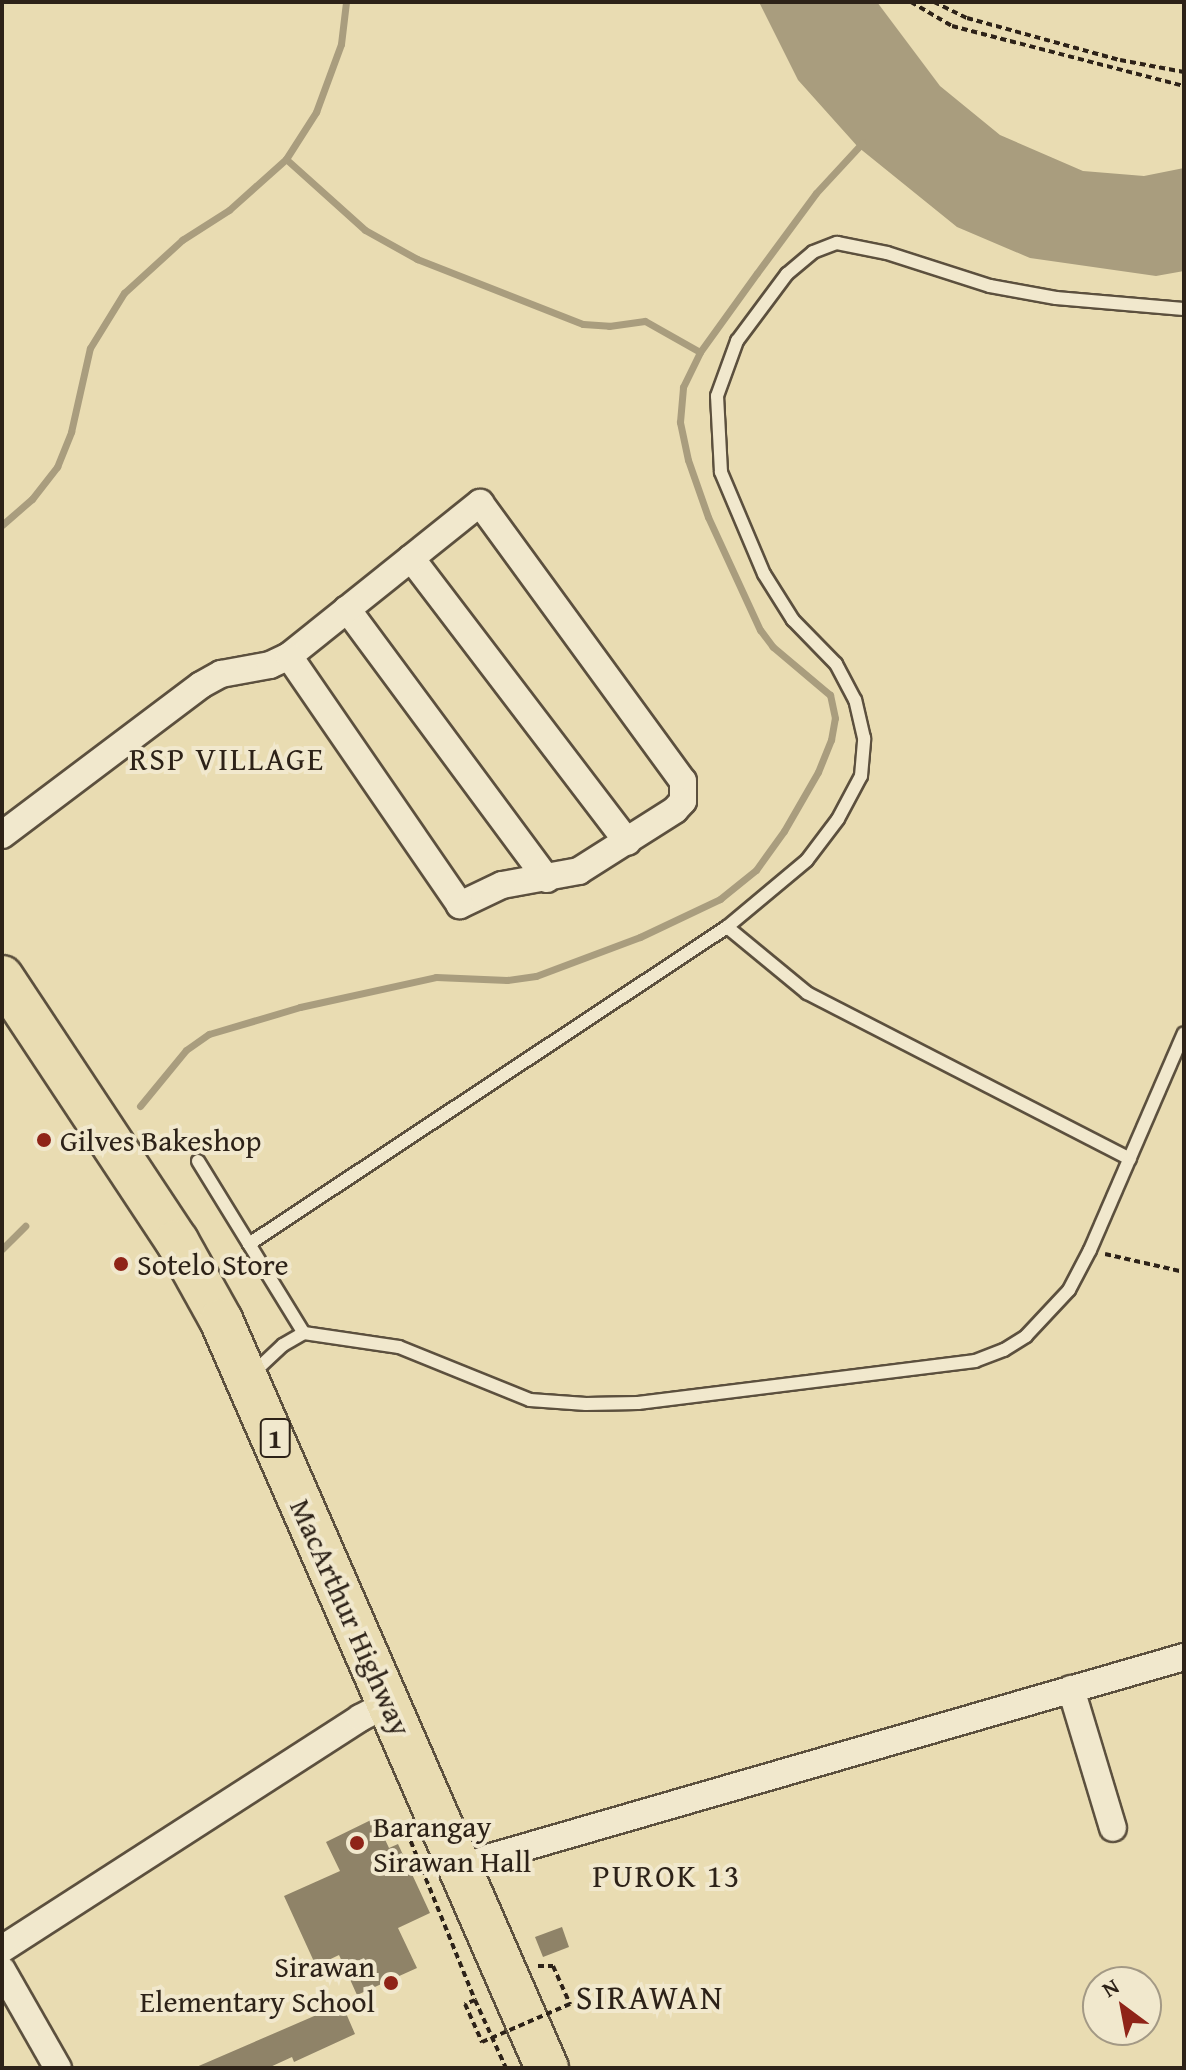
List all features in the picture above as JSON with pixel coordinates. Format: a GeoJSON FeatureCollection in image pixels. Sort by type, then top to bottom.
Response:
{"type":"FeatureCollection","features":[{"type":"Feature","properties":{"kind":"highway","name":"MacArthur Highway"},"geometry":{"type":"LineString","coordinates":[[3,982],[177,1241],[249,1377],[547,2068]]}},
{"type":"Feature","properties":{"kind":"street"},"geometry":{"type":"LineString","coordinates":[[2,835],[201,685],[221,674],[270,665],[289,656],[480,503],[683,781],[683,801],[675,810],[579,871],[502,885],[460,905],[289,656]]}},
{"type":"Feature","properties":{"kind":"street"},"geometry":{"type":"LineString","coordinates":[[411,558],[627,842]]}},
{"type":"Feature","properties":{"kind":"street"},"geometry":{"type":"LineString","coordinates":[[347,609],[547,879]]}},
{"type":"Feature","properties":{"kind":"street"},"geometry":{"type":"LineString","coordinates":[[460,1869],[1184,1657]]}},
{"type":"Feature","properties":{"kind":"street"},"geometry":{"type":"LineString","coordinates":[[1071,1689],[1113,1828]]}},
{"type":"Feature","properties":{"kind":"street"},"geometry":{"type":"LineString","coordinates":[[2,1949],[389,1703]]}},
{"type":"Feature","properties":{"kind":"street"},"geometry":{"type":"LineString","coordinates":[[2,1970],[58,2068]]}},
{"type":"Feature","properties":{"kind":"lane"},"geometry":{"type":"LineString","coordinates":[[249,1244],[727,927],[807,860],[838,819],[861,776],[864,738],[855,700],[836,664],[793,620],[764,574],[721,472],[717,396],[737,341],[787,274],[813,252],[837,243],[887,253],[990,286],[1042,296],[1184,309]]}},
{"type":"Feature","properties":{"kind":"lane"},"geometry":{"type":"LineString","coordinates":[[727,927],[788,978],[831,1007],[1130,1159]]}},
{"type":"Feature","properties":{"kind":"lane"},"geometry":{"type":"LineString","coordinates":[[249,1377],[283,1345],[304,1333],[399,1347],[438,1359],[483,1383],[530,1400],[586,1404],[638,1403],[975,1361],[1004,1350],[1052,1313],[1069,1290],[1090,1250],[1184,1033]]}},
{"type":"Feature","properties":{"kind":"lane"},"geometry":{"type":"LineString","coordinates":[[198,1161],[304,1333]]}},
{"type":"Feature","properties":{"kind":"path"},"geometry":{"type":"LineString","coordinates":[[911,2],[952,26],[1184,86]]}},
{"type":"Feature","properties":{"kind":"path"},"geometry":{"type":"LineString","coordinates":[[934,2],[967,18],[1120,60],[1184,72]]}},
{"type":"Feature","properties":{"kind":"path"},"geometry":{"type":"LineString","coordinates":[[1090,1250],[1184,1272]]}},
{"type":"Feature","properties":{"kind":"path"},"geometry":{"type":"LineString","coordinates":[[406,1831],[506,2068]]}},
{"type":"Feature","properties":{"kind":"path"},"geometry":{"type":"LineString","coordinates":[[475,2000],[465,2004],[482,2042],[570,2004],[553,1966]]}},
{"type":"Feature","properties":{"kind":"shaded area"},"geometry":{"type":"Polygon","coordinates":[[[759,2],[877,2],[940,86],[1000,135],[1083,171],[1144,176],[1184,168],[1184,271],[1156,276],[1030,258],[957,227],[858,147],[798,80],[759,2]]]}},
{"type":"Feature","properties":{"kind":"building"},"geometry":{"type":"Polygon","coordinates":[[[375,1818],[389,1848],[398,1844],[430,1913],[398,1928],[417,1968],[357,1995],[339,1955],[316,1966],[284,1896],[340,1871],[326,1842],[375,1818]]]}},
{"type":"Feature","properties":{"kind":"building"},"geometry":{"type":"Polygon","coordinates":[[[562,1927],[569,1947],[543,1957],[535,1937],[562,1927]]]}},
{"type":"Feature","properties":{"kind":"building"},"geometry":{"type":"Polygon","coordinates":[[[342,2004],[355,2034],[294,2062],[292,2057],[268,2068],[194,2068],[342,2004]]]}},
{"type":"Feature","properties":{"kind":"waterway"},"geometry":{"type":"LineString","coordinates":[[2,525],[32,499],[57,467],[71,432],[90,348],[124,293],[182,240],[229,210],[286,159],[316,112],[341,44],[346,2]]}},
{"type":"Feature","properties":{"kind":"waterway"},"geometry":{"type":"LineString","coordinates":[[140,1106],[186,1050],[209,1034],[300,1007],[436,977],[507,980],[536,976],[640,937],[720,899],[756,870],[784,831],[818,772],[831,740],[835,718],[830,695],[773,647],[760,630],[708,517],[688,460],[680,422],[683,387],[700,352],[757,273],[816,193],[863,142]]}},
{"type":"Feature","properties":{"kind":"waterway"},"geometry":{"type":"LineString","coordinates":[[286,159],[365,230],[417,259],[583,324],[609,326],[645,321],[700,352]]}},
{"type":"Feature","properties":{"kind":"waterway"},"geometry":{"type":"LineString","coordinates":[[2,1249],[25,1226]]}},
{"type":"Feature","properties":{"kind":"place","name":"Gilves Bakeshop"},"geometry":{"type":"Point","coordinates":[44,1140]}},
{"type":"Feature","properties":{"kind":"place","name":"Sotelo Store"},"geometry":{"type":"Point","coordinates":[121,1264]}},
{"type":"Feature","properties":{"kind":"place","name":"Barangay Sirawan Hall"},"geometry":{"type":"Point","coordinates":[357,1843]}},
{"type":"Feature","properties":{"kind":"place","name":"Sirawan Elementary School"},"geometry":{"type":"Point","coordinates":[391,1983]}},
{"type":"Feature","properties":{"kind":"district","name":"RSP VILLAGE"},"geometry":{"type":"Point","coordinates":[227,759]}},
{"type":"Feature","properties":{"kind":"district","name":"PUROK 13"},"geometry":{"type":"Point","coordinates":[667,1876]}},
{"type":"Feature","properties":{"kind":"district","name":"SIRAWAN"},"geometry":{"type":"Point","coordinates":[650,1997]}}]}
